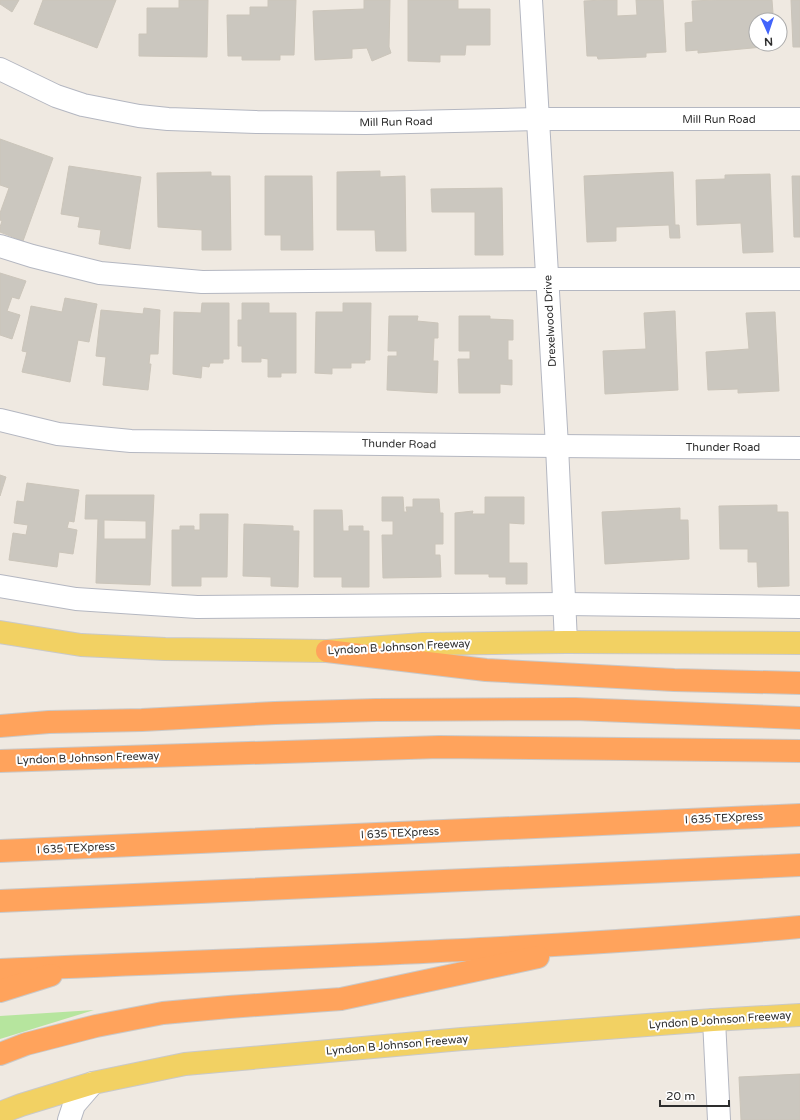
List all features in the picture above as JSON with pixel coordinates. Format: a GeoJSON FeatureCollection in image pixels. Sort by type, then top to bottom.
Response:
{"type":"FeatureCollection","features":[{"type":"Feature","properties":{"kind":"highway"},"geometry":{"type":"LineString","coordinates":[[327,651],[486,670],[674,680],[800,683]]}},
{"type":"Feature","properties":{"kind":"highway"},"geometry":{"type":"LineString","coordinates":[[0,726],[49,722],[142,720],[275,713],[392,710],[575,709],[800,718]]}},
{"type":"Feature","properties":{"kind":"highway"},"geometry":{"type":"LineString","coordinates":[[0,713],[49,722]]}},
{"type":"Feature","properties":{"kind":"highway","name":"Lyndon B Johnson Freeway"},"geometry":{"type":"LineString","coordinates":[[0,761],[439,747],[800,751]]}},
{"type":"Feature","properties":{"kind":"highway","name":"I 635 TEXpress"},"geometry":{"type":"LineString","coordinates":[[0,851],[800,815]]}},
{"type":"Feature","properties":{"kind":"highway"},"geometry":{"type":"LineString","coordinates":[[0,901],[800,865]]}},
{"type":"Feature","properties":{"kind":"highway"},"geometry":{"type":"LineString","coordinates":[[0,970],[274,959],[600,943],[800,927]]}},
{"type":"Feature","properties":{"kind":"highway"},"geometry":{"type":"LineString","coordinates":[[0,1054],[26,1044],[96,1026],[163,1013],[341,999],[600,943]]}},
{"type":"Feature","properties":{"kind":"highway"},"geometry":{"type":"LineString","coordinates":[[0,991],[80,966]]}},
{"type":"Feature","properties":{"kind":"main road","name":"Lyndon B Johnson Freeway"},"geometry":{"type":"LineString","coordinates":[[0,632],[81,645],[165,649],[327,651],[423,644],[566,642],[800,643]]}},
{"type":"Feature","properties":{"kind":"main road","name":"Lyndon B Johnson Freeway"},"geometry":{"type":"LineString","coordinates":[[0,1113],[93,1083],[185,1064],[462,1039],[800,1015]]}},
{"type":"Feature","properties":{"kind":"street","name":"Drexelwood Drive"},"geometry":{"type":"LineString","coordinates":[[531,0],[557,446],[566,642]]}},
{"type":"Feature","properties":{"kind":"street","name":"Mill Run Road"},"geometry":{"type":"LineString","coordinates":[[0,69],[56,96],[83,104],[139,116],[153,117],[257,122],[366,123],[537,119],[800,119]]}},
{"type":"Feature","properties":{"kind":"street"},"geometry":{"type":"LineString","coordinates":[[0,246],[32,256],[100,273],[202,282],[547,279],[800,279]]}},
{"type":"Feature","properties":{"kind":"street","name":"Thunder Road"},"geometry":{"type":"LineString","coordinates":[[0,420],[58,434],[131,441],[800,448]]}},
{"type":"Feature","properties":{"kind":"street"},"geometry":{"type":"LineString","coordinates":[[0,586],[76,599],[197,607],[565,604],[800,607]]}},
{"type":"Feature","properties":{"kind":"street"},"geometry":{"type":"LineString","coordinates":[[714,1020],[719,1120]]}},
{"type":"Feature","properties":{"kind":"street"},"geometry":{"type":"LineString","coordinates":[[69,1120],[74,1104],[93,1083]]}},
{"type":"Feature","properties":{"kind":"green space"},"geometry":{"type":"Polygon","coordinates":[[[94,1010],[0,1039],[0,1016],[94,1010]]]}},
{"type":"Feature","properties":{"kind":"building"},"geometry":{"type":"Polygon","coordinates":[[[0,0],[19,0],[12,12],[0,4],[0,0]]]}},
{"type":"Feature","properties":{"kind":"building"},"geometry":{"type":"Polygon","coordinates":[[[43,0],[116,0],[97,48],[34,24],[43,0]]]}},
{"type":"Feature","properties":{"kind":"building"},"geometry":{"type":"Polygon","coordinates":[[[179,0],[208,0],[207,57],[139,56],[139,34],[147,34],[147,8],[179,8],[179,0]]]}},
{"type":"Feature","properties":{"kind":"building"},"geometry":{"type":"Polygon","coordinates":[[[268,0],[296,0],[294,55],[280,55],[280,60],[242,60],[242,56],[228,56],[227,15],[250,15],[250,7],[268,7],[268,0]]]}},
{"type":"Feature","properties":{"kind":"building"},"geometry":{"type":"Polygon","coordinates":[[[364,0],[390,0],[389,47],[391,53],[372,61],[367,48],[352,49],[352,58],[315,60],[313,11],[364,9],[364,0]]]}},
{"type":"Feature","properties":{"kind":"building"},"geometry":{"type":"Polygon","coordinates":[[[408,0],[458,0],[458,9],[490,9],[490,45],[466,45],[465,55],[440,55],[440,62],[408,61],[408,0]]]}},
{"type":"Feature","properties":{"kind":"building"},"geometry":{"type":"Polygon","coordinates":[[[617,0],[617,16],[637,15],[636,0],[663,0],[666,52],[646,53],[646,57],[598,59],[597,56],[587,56],[584,1],[617,0]]]}},
{"type":"Feature","properties":{"kind":"building"},"geometry":{"type":"Polygon","coordinates":[[[772,0],[773,12],[748,12],[748,48],[698,53],[698,50],[686,51],[685,23],[693,22],[692,1],[772,0]]]}},
{"type":"Feature","properties":{"kind":"building"},"geometry":{"type":"Polygon","coordinates":[[[791,0],[800,0],[800,47],[793,47],[791,0]]]}},
{"type":"Feature","properties":{"kind":"building"},"geometry":{"type":"Polygon","coordinates":[[[0,139],[53,158],[23,241],[0,232],[2,221],[0,220],[0,213],[9,188],[0,185],[0,139]]]}},
{"type":"Feature","properties":{"kind":"building"},"geometry":{"type":"Polygon","coordinates":[[[69,166],[141,177],[130,249],[99,244],[101,230],[78,227],[80,217],[61,214],[69,166]]]}},
{"type":"Feature","properties":{"kind":"building"},"geometry":{"type":"Polygon","coordinates":[[[380,171],[380,177],[405,176],[406,251],[376,251],[375,230],[337,230],[337,172],[380,171]]]}},
{"type":"Feature","properties":{"kind":"building"},"geometry":{"type":"Polygon","coordinates":[[[211,172],[211,176],[230,176],[231,250],[202,250],[202,230],[158,227],[157,173],[211,172]]]}},
{"type":"Feature","properties":{"kind":"building"},"geometry":{"type":"Polygon","coordinates":[[[673,172],[675,225],[679,225],[680,238],[670,238],[669,225],[616,227],[616,241],[587,242],[584,176],[673,172]]]}},
{"type":"Feature","properties":{"kind":"building"},"geometry":{"type":"Polygon","coordinates":[[[770,174],[773,252],[743,253],[741,223],[697,225],[696,180],[725,179],[725,175],[770,174]]]}},
{"type":"Feature","properties":{"kind":"building"},"geometry":{"type":"Polygon","coordinates":[[[265,176],[312,176],[313,250],[281,250],[281,235],[265,235],[265,176]]]}},
{"type":"Feature","properties":{"kind":"building"},"geometry":{"type":"Polygon","coordinates":[[[792,176],[800,176],[800,237],[794,237],[792,176]]]}},
{"type":"Feature","properties":{"kind":"building"},"geometry":{"type":"Polygon","coordinates":[[[502,188],[503,255],[475,255],[475,212],[432,212],[431,189],[502,188]]]}},
{"type":"Feature","properties":{"kind":"building"},"geometry":{"type":"Polygon","coordinates":[[[0,273],[26,281],[19,299],[12,297],[7,311],[20,315],[12,339],[0,335],[0,273]]]}},
{"type":"Feature","properties":{"kind":"building"},"geometry":{"type":"Polygon","coordinates":[[[65,298],[97,304],[89,342],[78,340],[70,382],[22,372],[27,352],[22,351],[31,306],[62,312],[65,298]]]}},
{"type":"Feature","properties":{"kind":"building"},"geometry":{"type":"Polygon","coordinates":[[[202,303],[229,303],[229,359],[223,359],[223,363],[210,363],[209,367],[202,366],[201,378],[173,374],[174,312],[201,313],[202,303]]]}},
{"type":"Feature","properties":{"kind":"building"},"geometry":{"type":"Polygon","coordinates":[[[242,303],[269,303],[269,313],[296,313],[296,373],[281,373],[281,377],[268,377],[268,359],[261,358],[261,362],[242,362],[242,346],[238,346],[238,320],[242,320],[242,303]]]}},
{"type":"Feature","properties":{"kind":"building"},"geometry":{"type":"Polygon","coordinates":[[[343,303],[371,303],[370,360],[365,360],[365,363],[351,363],[351,368],[332,368],[332,374],[315,373],[316,312],[343,312],[343,303]]]}},
{"type":"Feature","properties":{"kind":"building"},"geometry":{"type":"Polygon","coordinates":[[[144,308],[160,310],[158,354],[150,354],[149,364],[151,364],[148,390],[103,385],[106,357],[96,356],[101,310],[143,314],[144,308]]]}},
{"type":"Feature","properties":{"kind":"building"},"geometry":{"type":"Polygon","coordinates":[[[675,311],[678,390],[605,394],[603,351],[646,349],[644,313],[675,311]]]}},
{"type":"Feature","properties":{"kind":"building"},"geometry":{"type":"Polygon","coordinates":[[[775,312],[779,391],[738,393],[738,389],[708,390],[706,352],[749,349],[746,313],[775,312]]]}},
{"type":"Feature","properties":{"kind":"building"},"geometry":{"type":"Polygon","coordinates":[[[389,316],[418,316],[417,321],[438,323],[438,338],[434,338],[433,361],[438,361],[437,393],[387,390],[388,356],[397,356],[397,351],[388,351],[389,316]]]}},
{"type":"Feature","properties":{"kind":"building"},"geometry":{"type":"Polygon","coordinates":[[[459,316],[490,316],[490,319],[513,320],[513,340],[508,340],[508,360],[512,360],[512,385],[500,384],[500,393],[459,393],[458,359],[470,359],[470,351],[459,351],[459,316]]]}},
{"type":"Feature","properties":{"kind":"building"},"geometry":{"type":"Polygon","coordinates":[[[0,475],[6,477],[0,496],[0,475]]]}},
{"type":"Feature","properties":{"kind":"building"},"geometry":{"type":"Polygon","coordinates":[[[27,483],[79,490],[74,522],[69,521],[67,528],[77,530],[73,554],[59,552],[57,567],[9,560],[13,533],[26,535],[28,525],[14,523],[17,501],[24,502],[27,483]]]}},
{"type":"Feature","properties":{"kind":"building"},"geometry":{"type":"Polygon","coordinates":[[[86,495],[154,495],[150,585],[96,583],[98,519],[85,519],[86,495]],[[104,520],[104,539],[146,539],[146,521],[104,520]]]}},
{"type":"Feature","properties":{"kind":"building"},"geometry":{"type":"Polygon","coordinates":[[[382,497],[403,497],[404,512],[407,512],[406,507],[413,507],[413,499],[439,499],[440,513],[443,513],[443,544],[435,544],[435,555],[440,555],[441,577],[383,578],[382,535],[393,535],[393,521],[382,521],[382,497]]]}},
{"type":"Feature","properties":{"kind":"building"},"geometry":{"type":"Polygon","coordinates":[[[485,497],[524,497],[524,524],[509,523],[509,563],[527,563],[527,584],[506,584],[506,577],[489,577],[489,574],[455,574],[455,513],[473,511],[472,514],[485,514],[485,497]]]}},
{"type":"Feature","properties":{"kind":"building"},"geometry":{"type":"Polygon","coordinates":[[[777,505],[777,512],[788,512],[789,586],[758,587],[757,562],[748,562],[748,549],[720,549],[719,506],[777,505]]]}},
{"type":"Feature","properties":{"kind":"building"},"geometry":{"type":"Polygon","coordinates":[[[680,508],[680,520],[688,520],[689,559],[605,564],[602,512],[680,508]]]}},
{"type":"Feature","properties":{"kind":"building"},"geometry":{"type":"Polygon","coordinates":[[[314,510],[342,510],[343,531],[349,531],[349,526],[363,526],[363,531],[369,531],[369,587],[342,587],[342,577],[314,577],[314,510]]]}},
{"type":"Feature","properties":{"kind":"building"},"geometry":{"type":"Polygon","coordinates":[[[200,514],[228,514],[227,577],[201,577],[201,586],[172,586],[172,530],[180,530],[180,526],[194,526],[194,530],[200,530],[200,514]]]}},
{"type":"Feature","properties":{"kind":"building"},"geometry":{"type":"Polygon","coordinates":[[[244,524],[293,526],[293,531],[299,531],[298,587],[271,586],[271,577],[243,576],[244,524]]]}},
{"type":"Feature","properties":{"kind":"building"},"geometry":{"type":"Polygon","coordinates":[[[800,1074],[800,1120],[741,1120],[739,1077],[800,1074]]]}}]}
